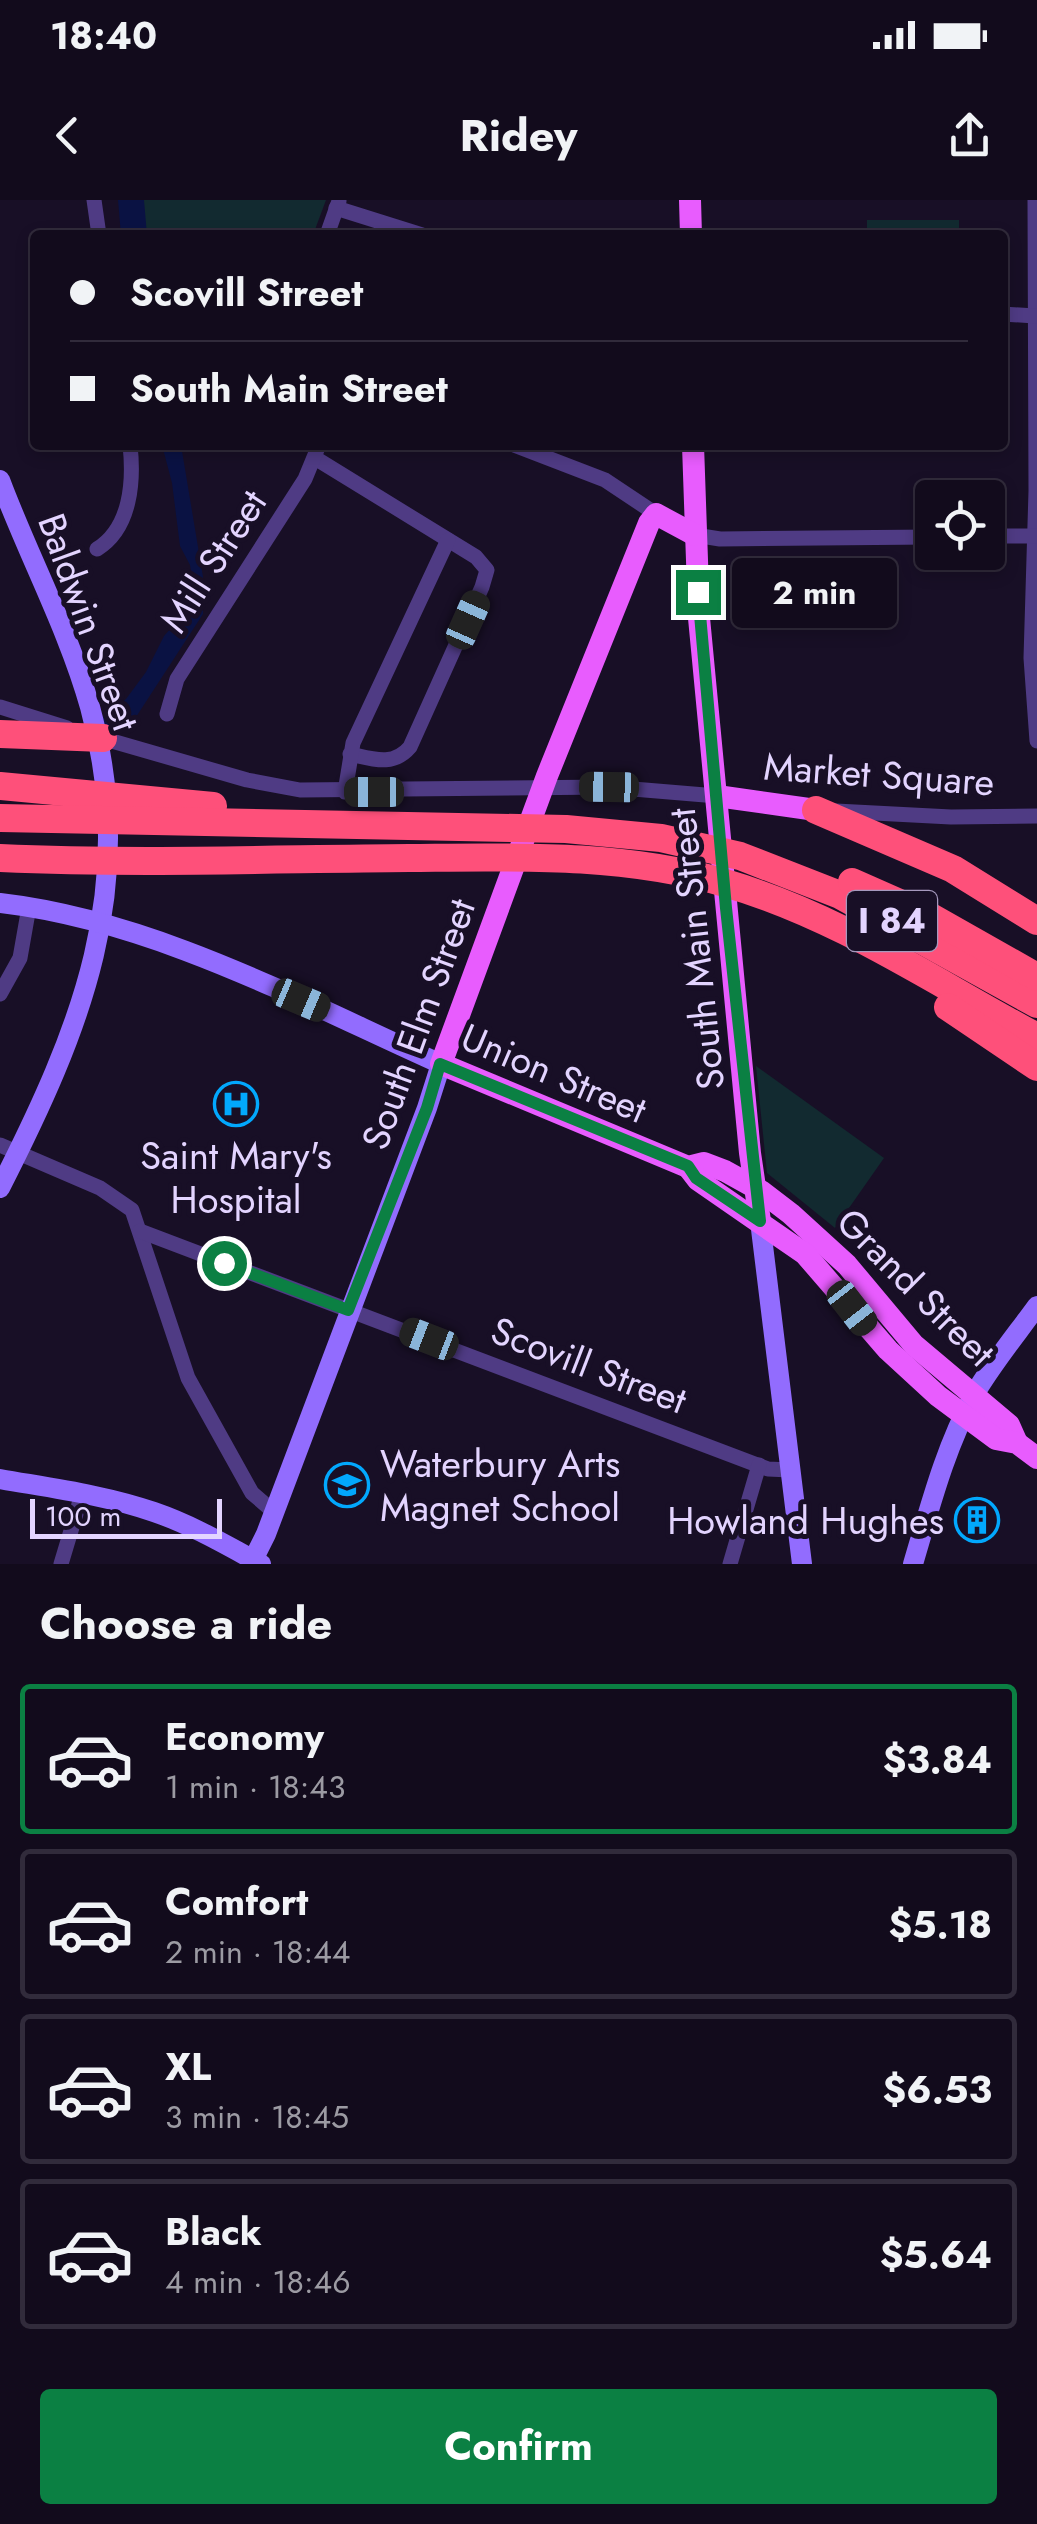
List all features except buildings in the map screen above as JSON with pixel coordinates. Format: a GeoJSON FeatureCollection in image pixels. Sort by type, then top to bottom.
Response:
{"type":"FeatureCollection","features":[{"type":"Feature","properties":{"kind":"highway"},"geometry":{"type":"LineString","coordinates":[[0,734],[104,738]]}},
{"type":"Feature","properties":{"kind":"highway"},"geometry":{"type":"LineString","coordinates":[[0,786],[254,808],[302,825]]}},
{"type":"Feature","properties":{"kind":"highway"},"geometry":{"type":"LineString","coordinates":[[816,810],[953,870],[1037,921]]}},
{"type":"Feature","properties":{"kind":"highway","name":"I 84"},"geometry":{"type":"LineString","coordinates":[[0,818],[566,828],[704,847],[782,871],[878,913],[1037,1004]]}},
{"type":"Feature","properties":{"kind":"highway","name":"I 84"},"geometry":{"type":"LineString","coordinates":[[0,858],[547,857],[636,864],[743,888],[816,916],[870,942],[1037,1037]]}},
{"type":"Feature","properties":{"kind":"highway"},"geometry":{"type":"LineString","coordinates":[[782,871],[826,872],[876,892],[942,923],[1037,977]]}},
{"type":"Feature","properties":{"kind":"highway"},"geometry":{"type":"LineString","coordinates":[[816,916],[841,942],[921,989],[1037,1067]]}},
{"type":"Feature","properties":{"kind":"main road"},"geometry":{"type":"LineString","coordinates":[[690,200],[690,230]]}},
{"type":"Feature","properties":{"kind":"main road","name":"South Main Street"},"geometry":{"type":"LineString","coordinates":[[694,450],[699,618],[755,1187],[802,1564]]}},
{"type":"Feature","properties":{"kind":"main road","name":"Baldwin Street"},"geometry":{"type":"LineString","coordinates":[[0,1188],[9,1149],[59,1068],[87,988],[102,924],[108,839],[101,761],[79,674],[2,491]]}},
{"type":"Feature","properties":{"kind":"main road"},"geometry":{"type":"LineString","coordinates":[[656,514],[695,535]]}},
{"type":"Feature","properties":{"kind":"main road","name":"South Elm Street"},"geometry":{"type":"LineString","coordinates":[[255,1563],[547,776],[646,530],[656,514]]}},
{"type":"Feature","properties":{"kind":"main road","name":"Market Square"},"geometry":{"type":"LineString","coordinates":[[717,796],[816,810]]}},
{"type":"Feature","properties":{"kind":"main road","name":"Union Street"},"geometry":{"type":"LineString","coordinates":[[0,903],[102,924],[159,942],[688,1166],[708,1164],[755,1187]]}},
{"type":"Feature","properties":{"kind":"main road","name":"Union Street"},"geometry":{"type":"LineString","coordinates":[[688,1166],[696,1178],[760,1221]]}},
{"type":"Feature","properties":{"kind":"main road","name":"Grand Street"},"geometry":{"type":"LineString","coordinates":[[755,1187],[817,1235],[996,1439],[1018,1444],[1037,1458]]}},
{"type":"Feature","properties":{"kind":"main road","name":"Grand Street"},"geometry":{"type":"LineString","coordinates":[[760,1221],[814,1263],[902,1364],[969,1406]]}},
{"type":"Feature","properties":{"kind":"main road"},"geometry":{"type":"LineString","coordinates":[[913,1564],[939,1479],[969,1406],[1037,1306]]}},
{"type":"Feature","properties":{"kind":"main road"},"geometry":{"type":"LineString","coordinates":[[0,1479],[156,1513],[255,1563]]}},
{"type":"Feature","properties":{"kind":"street"},"geometry":{"type":"LineString","coordinates":[[94,200],[98,230]]}},
{"type":"Feature","properties":{"kind":"street"},"geometry":{"type":"LineString","coordinates":[[1034,200],[1036,536],[1031,658],[1037,741]]}},
{"type":"Feature","properties":{"kind":"street"},"geometry":{"type":"LineString","coordinates":[[329,230],[338,204],[408,230]]}},
{"type":"Feature","properties":{"kind":"street"},"geometry":{"type":"LineString","coordinates":[[1008,314],[1035,316]]}},
{"type":"Feature","properties":{"kind":"street"},"geometry":{"type":"LineString","coordinates":[[97,549],[112,540],[121,523],[132,480],[130,450]]}},
{"type":"Feature","properties":{"kind":"street"},"geometry":{"type":"LineString","coordinates":[[527,450],[612,484],[656,514]]}},
{"type":"Feature","properties":{"kind":"street"},"geometry":{"type":"LineString","coordinates":[[317,452],[482,562],[487,570],[410,747],[390,760],[350,754]]}},
{"type":"Feature","properties":{"kind":"street","name":"Mill Street"},"geometry":{"type":"LineString","coordinates":[[167,714],[176,679],[317,452]]}},
{"type":"Feature","properties":{"kind":"street"},"geometry":{"type":"LineString","coordinates":[[695,535],[720,539],[915,538]]}},
{"type":"Feature","properties":{"kind":"street"},"geometry":{"type":"LineString","coordinates":[[1005,536],[1036,536]]}},
{"type":"Feature","properties":{"kind":"street"},"geometry":{"type":"LineString","coordinates":[[345,792],[350,754],[448,540]]}},
{"type":"Feature","properties":{"kind":"street"},"geometry":{"type":"LineString","coordinates":[[0,708],[276,787],[345,792],[609,787],[717,796]]}},
{"type":"Feature","properties":{"kind":"street","name":"Market Square"},"geometry":{"type":"LineString","coordinates":[[816,810],[921,816],[1037,816]]}},
{"type":"Feature","properties":{"kind":"street"},"geometry":{"type":"LineString","coordinates":[[0,994],[20,958],[29,907]]}},
{"type":"Feature","properties":{"kind":"street"},"geometry":{"type":"LineString","coordinates":[[9,1149],[120,1198],[135,1215],[188,1378],[252,1493],[274,1512]]}},
{"type":"Feature","properties":{"kind":"street","name":"Scovill Street"},"geometry":{"type":"LineString","coordinates":[[140,1230],[759,1465],[790,1470]]}},
{"type":"Feature","properties":{"kind":"street"},"geometry":{"type":"LineString","coordinates":[[730,1564],[759,1465]]}},
{"type":"Feature","properties":{"kind":"street"},"geometry":{"type":"LineString","coordinates":[[60,1564],[82,1494]]}},
{"type":"Feature","properties":{"kind":"green space"},"geometry":{"type":"Polygon","coordinates":[[[120,200],[326,200],[315,230],[123,230],[120,200]]]}},
{"type":"Feature","properties":{"kind":"green space"},"geometry":{"type":"Polygon","coordinates":[[[867,220],[959,220],[959,230],[867,230],[867,220]]]}},
{"type":"Feature","properties":{"kind":"green space"},"geometry":{"type":"Polygon","coordinates":[[[756,1066],[884,1158],[835,1228],[767,1173],[756,1066]]]}},
{"type":"Feature","properties":{"kind":"shaded area"},"geometry":{"type":"Polygon","coordinates":[[[118,200],[144,200],[147,230],[121,230],[118,200]]]}},
{"type":"Feature","properties":{"kind":"shaded area"},"geometry":{"type":"Polygon","coordinates":[[[163,450],[182,450],[203,577],[203,614],[136,717],[121,729],[96,722],[126,699],[146,672],[164,636],[183,615],[193,583],[190,565],[180,546],[163,450]]]}},
{"type":"Feature","properties":{"kind":"place","name":"Saint Mary's Hospital"},"geometry":{"type":"Point","coordinates":[236,1104]}},
{"type":"Feature","properties":{"kind":"place","name":"Waterbury Arts Magnet School"},"geometry":{"type":"Point","coordinates":[347,1485]}},
{"type":"Feature","properties":{"kind":"place","name":"Howland Hughes"},"geometry":{"type":"Point","coordinates":[977,1520]}},
{"type":"Feature","properties":{"kind":"route"},"geometry":{"type":"LineString","coordinates":[[224,1263],[348,1310],[427,1108],[440,1064],[688,1166],[696,1178],[760,1221],[750,1154],[698,592]]}}]}
